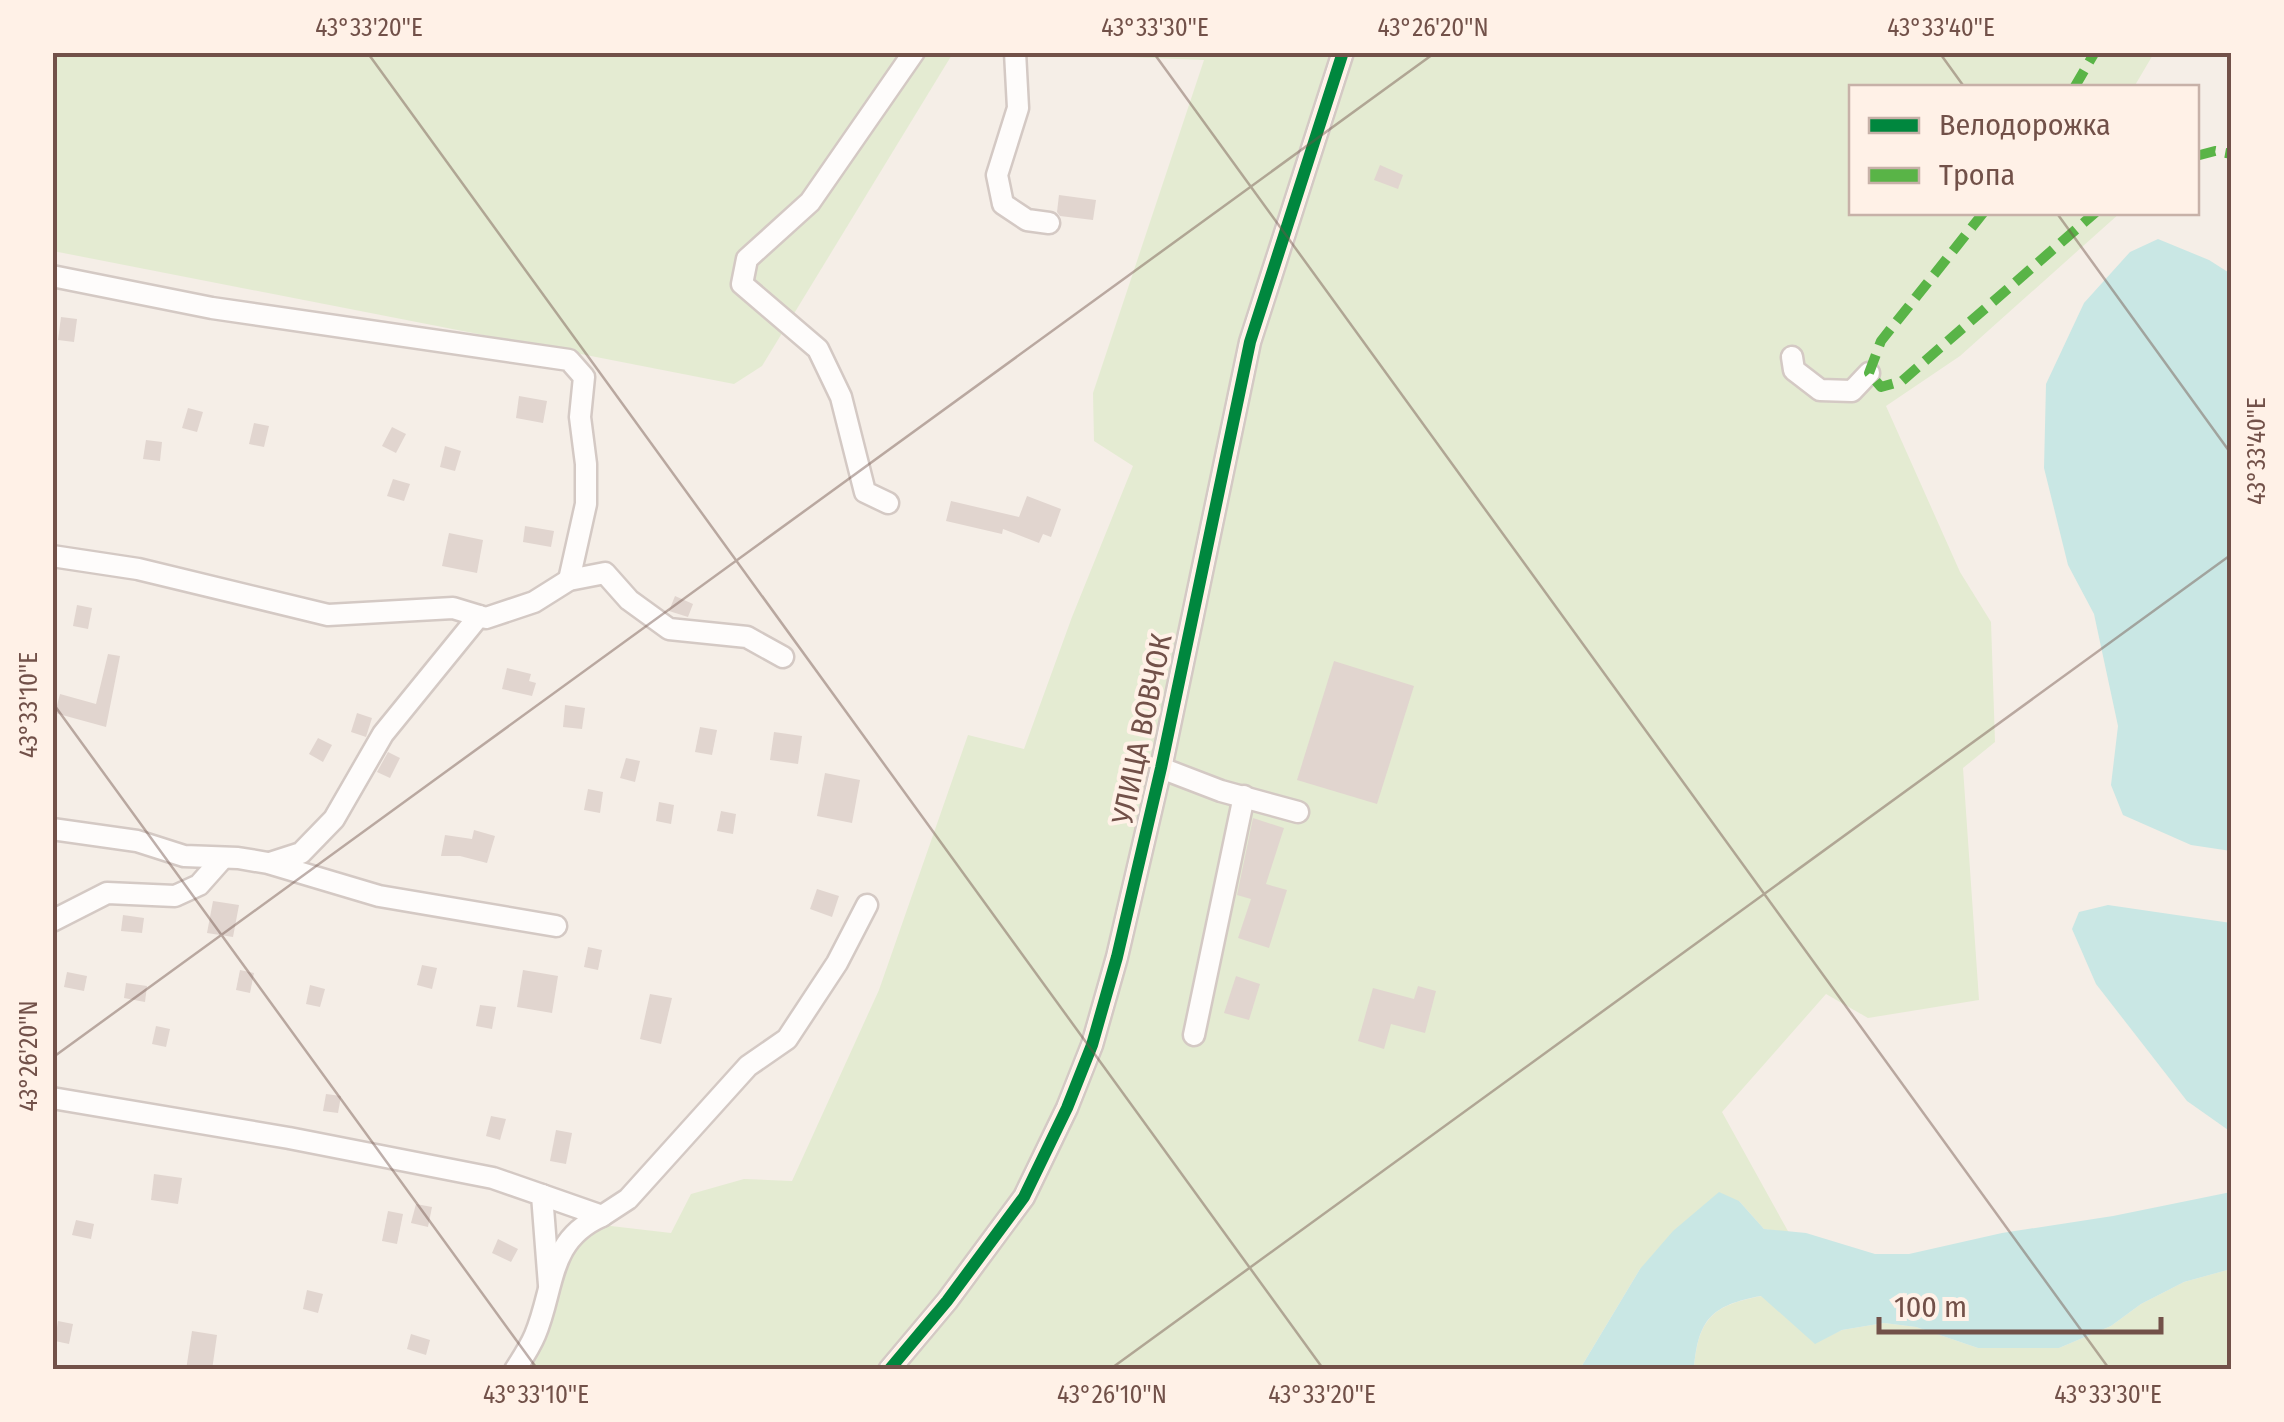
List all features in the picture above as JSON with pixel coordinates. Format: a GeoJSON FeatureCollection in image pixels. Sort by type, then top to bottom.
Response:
{"type":"FeatureCollection","features":[{"type":"Feature","properties":{"kind":"street"},"geometry":{"type":"LineString","coordinates":[[888,503],[865,492],[841,397],[818,349],[742,284],[747,259],[810,202],[914,52]]}},
{"type":"Feature","properties":{"kind":"street"},"geometry":{"type":"LineString","coordinates":[[1015,52],[1018,108],[997,175],[1002,204],[1027,220],[1049,223]]}},
{"type":"Feature","properties":{"kind":"street","name":"УЛИЦА ВОВЧОК"},"geometry":{"type":"LineString","coordinates":[[889,1370],[948,1302],[1024,1197],[1067,1108],[1106,1003],[1250,342],[1342,52]]}},
{"type":"Feature","properties":{"kind":"street"},"geometry":{"type":"LineString","coordinates":[[52,276],[212,308],[569,360],[584,377],[580,417],[586,464],[586,504],[569,580]]}},
{"type":"Feature","properties":{"kind":"street"},"geometry":{"type":"LineString","coordinates":[[1792,358],[1794,370],[1820,390],[1852,391],[1869,373]]}},
{"type":"Feature","properties":{"kind":"street"},"geometry":{"type":"LineString","coordinates":[[52,556],[138,569],[328,615],[453,608],[486,618],[534,602],[569,580],[605,573],[629,600],[668,628],[747,637],[783,657]]}},
{"type":"Feature","properties":{"kind":"street"},"geometry":{"type":"LineString","coordinates":[[268,863],[301,854],[334,819],[383,734],[480,616]]}},
{"type":"Feature","properties":{"kind":"street"},"geometry":{"type":"LineString","coordinates":[[1160,768],[1221,791],[1298,812]]}},
{"type":"Feature","properties":{"kind":"street"},"geometry":{"type":"LineString","coordinates":[[1194,1034],[1244,796]]}},
{"type":"Feature","properties":{"kind":"street"},"geometry":{"type":"LineString","coordinates":[[52,828],[137,842],[184,856],[268,863],[379,896],[556,926]]}},
{"type":"Feature","properties":{"kind":"street"},"geometry":{"type":"LineString","coordinates":[[52,921],[107,893],[175,896],[199,885],[224,858]]}},
{"type":"Feature","properties":{"kind":"street"},"geometry":{"type":"LineString","coordinates":[[515,1370],[536,1334],[558,1256],[586,1224],[628,1199],[748,1066],[787,1039],[838,962],[867,905]]}},
{"type":"Feature","properties":{"kind":"street"},"geometry":{"type":"LineString","coordinates":[[52,1098],[493,1178],[602,1216]]}},
{"type":"Feature","properties":{"kind":"street"},"geometry":{"type":"LineString","coordinates":[[542,1194],[549,1285]]}},
{"type":"Feature","properties":{"kind":"green space"},"geometry":{"type":"Polygon","coordinates":[[[52,53],[953,53],[762,366],[734,384],[53,251],[52,53]]]}},
{"type":"Feature","properties":{"kind":"green space"},"geometry":{"type":"Polygon","coordinates":[[[1027,53],[2154,53],[2135,85],[1849,85],[1849,215],[2118,215],[1960,356],[1886,406],[1960,572],[1991,622],[1995,742],[1963,768],[1979,1000],[1868,1018],[1826,994],[1722,1112],[1789,1233],[1764,1229],[1739,1201],[1640,1269],[1580,1369],[515,1370],[585,1223],[671,1233],[691,1194],[744,1179],[792,1181],[879,990],[968,735],[1024,749],[1133,466],[1094,441],[1093,393],[1204,60],[1027,53]]]}},
{"type":"Feature","properties":{"kind":"green space"},"geometry":{"type":"Polygon","coordinates":[[[2231,1269],[2231,1369],[1694,1370],[1699,1338],[1711,1317],[1731,1304],[1762,1296],[1815,1343],[1842,1330],[1884,1323],[1916,1327],[1978,1348],[2059,1348],[2111,1326],[2141,1304],[2184,1282],[2231,1269]]]}},
{"type":"Feature","properties":{"kind":"water"},"geometry":{"type":"Polygon","coordinates":[[[2158,239],[2209,260],[2231,274],[2231,851],[2191,845],[2123,815],[2111,785],[2118,726],[2094,614],[2068,565],[2044,468],[2046,384],[2084,303],[2130,252],[2158,239]]]}},
{"type":"Feature","properties":{"kind":"water"},"geometry":{"type":"Polygon","coordinates":[[[2108,905],[2231,923],[2231,1132],[2187,1101],[2096,984],[2072,929],[2079,912],[2108,905]]]}},
{"type":"Feature","properties":{"kind":"water"},"geometry":{"type":"Polygon","coordinates":[[[1719,1192],[1739,1201],[1764,1229],[1806,1233],[1875,1254],[1909,1254],[2002,1233],[2231,1192],[2231,1269],[2184,1282],[2141,1304],[2111,1326],[2059,1348],[1978,1348],[1916,1327],[1884,1323],[1842,1330],[1815,1344],[1761,1296],[1730,1304],[1710,1318],[1699,1338],[1694,1369],[1580,1369],[1640,1269],[1673,1231],[1719,1192]]]}},
{"type":"Feature","properties":{"kind":"building"},"geometry":{"type":"Polygon","coordinates":[[[1380,165],[1403,175],[1398,189],[1374,180],[1380,165]]]}},
{"type":"Feature","properties":{"kind":"building"},"geometry":{"type":"Polygon","coordinates":[[[1059,195],[1096,200],[1093,220],[1060,216],[1059,195]]]}},
{"type":"Feature","properties":{"kind":"building"},"geometry":{"type":"Polygon","coordinates":[[[61,317],[77,319],[74,342],[58,340],[61,317]]]}},
{"type":"Feature","properties":{"kind":"building"},"geometry":{"type":"Polygon","coordinates":[[[519,396],[547,401],[543,423],[516,418],[519,396]]]}},
{"type":"Feature","properties":{"kind":"building"},"geometry":{"type":"Polygon","coordinates":[[[188,408],[203,412],[197,432],[182,428],[188,408]]]}},
{"type":"Feature","properties":{"kind":"building"},"geometry":{"type":"Polygon","coordinates":[[[254,423],[269,426],[264,447],[249,444],[254,423]]]}},
{"type":"Feature","properties":{"kind":"building"},"geometry":{"type":"Polygon","coordinates":[[[392,427],[406,434],[396,453],[382,446],[392,427]]]}},
{"type":"Feature","properties":{"kind":"building"},"geometry":{"type":"Polygon","coordinates":[[[146,440],[162,442],[160,461],[143,459],[146,440]]]}},
{"type":"Feature","properties":{"kind":"building"},"geometry":{"type":"Polygon","coordinates":[[[445,446],[461,451],[455,471],[440,467],[445,446]]]}},
{"type":"Feature","properties":{"kind":"building"},"geometry":{"type":"Polygon","coordinates":[[[393,479],[410,484],[404,501],[387,496],[393,479]]]}},
{"type":"Feature","properties":{"kind":"building"},"geometry":{"type":"Polygon","coordinates":[[[1027,496],[1061,509],[1051,537],[1043,534],[1039,543],[1003,529],[1002,534],[946,521],[951,501],[1019,517],[1027,496]]]}},
{"type":"Feature","properties":{"kind":"building"},"geometry":{"type":"Polygon","coordinates":[[[525,526],[554,531],[551,547],[523,542],[525,526]]]}},
{"type":"Feature","properties":{"kind":"building"},"geometry":{"type":"Polygon","coordinates":[[[449,533],[483,540],[477,573],[442,566],[449,533]]]}},
{"type":"Feature","properties":{"kind":"building"},"geometry":{"type":"Polygon","coordinates":[[[675,596],[693,604],[688,617],[669,611],[675,596]]]}},
{"type":"Feature","properties":{"kind":"building"},"geometry":{"type":"Polygon","coordinates":[[[77,605],[92,608],[88,629],[73,626],[77,605]]]}},
{"type":"Feature","properties":{"kind":"building"},"geometry":{"type":"Polygon","coordinates":[[[108,654],[120,656],[106,727],[55,713],[60,694],[96,704],[108,654]]]}},
{"type":"Feature","properties":{"kind":"building"},"geometry":{"type":"Polygon","coordinates":[[[1334,661],[1414,686],[1377,804],[1297,780],[1334,661]]]}},
{"type":"Feature","properties":{"kind":"building"},"geometry":{"type":"Polygon","coordinates":[[[507,668],[531,674],[529,681],[536,683],[532,696],[502,689],[507,668]]]}},
{"type":"Feature","properties":{"kind":"building"},"geometry":{"type":"Polygon","coordinates":[[[565,705],[585,708],[582,729],[563,727],[565,705]]]}},
{"type":"Feature","properties":{"kind":"building"},"geometry":{"type":"Polygon","coordinates":[[[357,713],[372,718],[366,737],[351,732],[357,713]]]}},
{"type":"Feature","properties":{"kind":"building"},"geometry":{"type":"Polygon","coordinates":[[[700,727],[717,730],[712,755],[695,752],[700,727]]]}},
{"type":"Feature","properties":{"kind":"building"},"geometry":{"type":"Polygon","coordinates":[[[774,732],[802,736],[798,764],[770,760],[774,732]]]}},
{"type":"Feature","properties":{"kind":"building"},"geometry":{"type":"Polygon","coordinates":[[[318,738],[332,745],[323,762],[309,754],[318,738]]]}},
{"type":"Feature","properties":{"kind":"building"},"geometry":{"type":"Polygon","coordinates":[[[388,752],[400,758],[390,778],[377,772],[388,752]]]}},
{"type":"Feature","properties":{"kind":"building"},"geometry":{"type":"Polygon","coordinates":[[[626,758],[640,761],[635,782],[620,778],[626,758]]]}},
{"type":"Feature","properties":{"kind":"building"},"geometry":{"type":"Polygon","coordinates":[[[825,773],[860,780],[852,823],[817,816],[825,773]]]}},
{"type":"Feature","properties":{"kind":"building"},"geometry":{"type":"Polygon","coordinates":[[[588,789],[603,792],[600,813],[584,810],[588,789]]]}},
{"type":"Feature","properties":{"kind":"building"},"geometry":{"type":"Polygon","coordinates":[[[659,802],[674,805],[671,824],[656,821],[659,802]]]}},
{"type":"Feature","properties":{"kind":"building"},"geometry":{"type":"Polygon","coordinates":[[[721,811],[736,814],[733,834],[717,831],[721,811]]]}},
{"type":"Feature","properties":{"kind":"building"},"geometry":{"type":"Polygon","coordinates":[[[1253,818],[1284,828],[1266,884],[1287,890],[1269,948],[1238,938],[1251,899],[1237,895],[1253,818]]]}},
{"type":"Feature","properties":{"kind":"building"},"geometry":{"type":"Polygon","coordinates":[[[474,830],[495,836],[487,863],[441,856],[445,835],[472,839],[474,830]]]}},
{"type":"Feature","properties":{"kind":"building"},"geometry":{"type":"Polygon","coordinates":[[[817,889],[839,896],[832,917],[810,909],[817,889]]]}},
{"type":"Feature","properties":{"kind":"building"},"geometry":{"type":"Polygon","coordinates":[[[213,901],[239,905],[233,937],[207,933],[213,901]]]}},
{"type":"Feature","properties":{"kind":"building"},"geometry":{"type":"Polygon","coordinates":[[[123,915],[144,918],[142,933],[121,931],[123,915]]]}},
{"type":"Feature","properties":{"kind":"building"},"geometry":{"type":"Polygon","coordinates":[[[588,947],[602,950],[598,970],[584,967],[588,947]]]}},
{"type":"Feature","properties":{"kind":"building"},"geometry":{"type":"Polygon","coordinates":[[[422,965],[437,968],[432,989],[417,985],[422,965]]]}},
{"type":"Feature","properties":{"kind":"building"},"geometry":{"type":"Polygon","coordinates":[[[240,970],[254,973],[250,993],[236,990],[240,970]]]}},
{"type":"Feature","properties":{"kind":"building"},"geometry":{"type":"Polygon","coordinates":[[[523,970],[558,976],[552,1013],[517,1007],[523,970]]]}},
{"type":"Feature","properties":{"kind":"building"},"geometry":{"type":"Polygon","coordinates":[[[67,972],[87,976],[84,991],[64,987],[67,972]]]}},
{"type":"Feature","properties":{"kind":"building"},"geometry":{"type":"Polygon","coordinates":[[[1236,976],[1260,984],[1249,1020],[1224,1013],[1236,976]]]}},
{"type":"Feature","properties":{"kind":"building"},"geometry":{"type":"Polygon","coordinates":[[[126,983],[147,986],[145,1002],[124,998],[126,983]]]}},
{"type":"Feature","properties":{"kind":"building"},"geometry":{"type":"Polygon","coordinates":[[[310,985],[325,989],[320,1007],[306,1004],[310,985]]]}},
{"type":"Feature","properties":{"kind":"building"},"geometry":{"type":"Polygon","coordinates":[[[1418,986],[1436,991],[1425,1033],[1391,1024],[1384,1049],[1358,1041],[1373,988],[1414,999],[1418,986]]]}},
{"type":"Feature","properties":{"kind":"building"},"geometry":{"type":"Polygon","coordinates":[[[650,994],[672,998],[661,1044],[640,1039],[650,994]]]}},
{"type":"Feature","properties":{"kind":"building"},"geometry":{"type":"Polygon","coordinates":[[[480,1005],[496,1007],[492,1029],[476,1026],[480,1005]]]}},
{"type":"Feature","properties":{"kind":"building"},"geometry":{"type":"Polygon","coordinates":[[[156,1026],[170,1029],[166,1047],[152,1044],[156,1026]]]}},
{"type":"Feature","properties":{"kind":"building"},"geometry":{"type":"Polygon","coordinates":[[[326,1094],[341,1096],[338,1113],[323,1111],[326,1094]]]}},
{"type":"Feature","properties":{"kind":"building"},"geometry":{"type":"Polygon","coordinates":[[[491,1116],[506,1119],[500,1140],[486,1136],[491,1116]]]}},
{"type":"Feature","properties":{"kind":"building"},"geometry":{"type":"Polygon","coordinates":[[[556,1130],[572,1133],[566,1164],[550,1161],[556,1130]]]}},
{"type":"Feature","properties":{"kind":"building"},"geometry":{"type":"Polygon","coordinates":[[[154,1174],[182,1178],[178,1204],[151,1200],[154,1174]]]}},
{"type":"Feature","properties":{"kind":"building"},"geometry":{"type":"Polygon","coordinates":[[[416,1204],[432,1207],[428,1227],[411,1223],[416,1204]]]}},
{"type":"Feature","properties":{"kind":"building"},"geometry":{"type":"Polygon","coordinates":[[[388,1211],[403,1214],[397,1244],[382,1241],[388,1211]]]}},
{"type":"Feature","properties":{"kind":"building"},"geometry":{"type":"Polygon","coordinates":[[[76,1220],[94,1224],[91,1239],[72,1235],[76,1220]]]}},
{"type":"Feature","properties":{"kind":"building"},"geometry":{"type":"Polygon","coordinates":[[[498,1239],[518,1249],[511,1262],[492,1253],[498,1239]]]}},
{"type":"Feature","properties":{"kind":"building"},"geometry":{"type":"Polygon","coordinates":[[[307,1290],[323,1294],[318,1313],[303,1309],[307,1290]]]}},
{"type":"Feature","properties":{"kind":"building"},"geometry":{"type":"Polygon","coordinates":[[[58,1321],[73,1324],[69,1344],[55,1341],[58,1321]]]}},
{"type":"Feature","properties":{"kind":"building"},"geometry":{"type":"Polygon","coordinates":[[[192,1331],[217,1335],[212,1370],[186,1370],[192,1331]]]}},
{"type":"Feature","properties":{"kind":"building"},"geometry":{"type":"Polygon","coordinates":[[[411,1334],[430,1340],[426,1355],[407,1349],[411,1334]]]}},
{"type":"Feature","properties":{"kind":"marked path"},"geometry":{"type":"LineString","coordinates":[[2076,85],[2095,52]]}},
{"type":"Feature","properties":{"kind":"marked path"},"geometry":{"type":"LineString","coordinates":[[2199,155],[2215,151],[2232,154]]}},
{"type":"Feature","properties":{"kind":"marked path"},"geometry":{"type":"LineString","coordinates":[[1982,215],[1881,341],[1869,373],[1881,387],[1902,381],[2093,215]]}},
{"type":"Feature","properties":{"kind":"cycle path"},"geometry":{"type":"LineString","coordinates":[[889,1370],[947,1301],[1024,1197],[1092,1045],[1161,768],[1250,342],[1343,52]]}}]}
